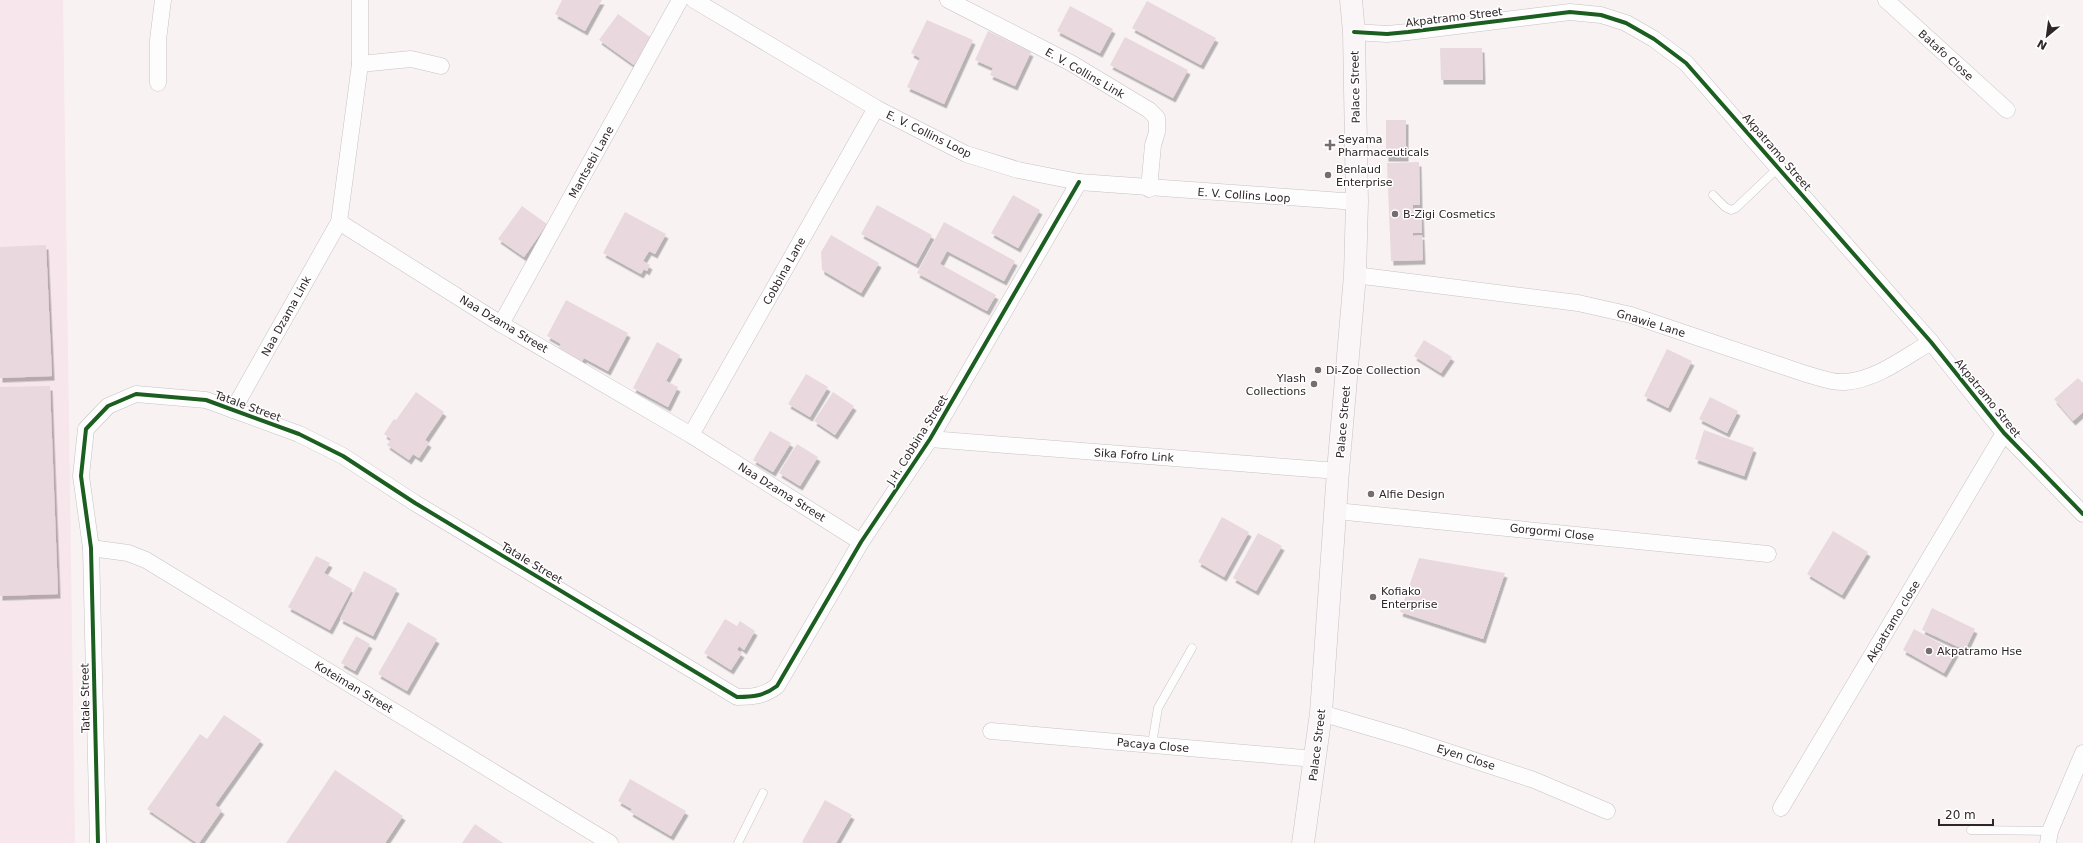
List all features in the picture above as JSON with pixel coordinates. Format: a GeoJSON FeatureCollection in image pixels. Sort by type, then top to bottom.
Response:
{"type":"FeatureCollection","features":[{"type":"Feature","properties":{"kind":"street"},"geometry":{"type":"LineString","coordinates":[[158,83],[158,40],[163,0]]}},
{"type":"Feature","properties":{"kind":"street"},"geometry":{"type":"LineString","coordinates":[[339,222],[360,64],[360,0]]}},
{"type":"Feature","properties":{"kind":"street","name":"Mantsebi Lane"},"geometry":{"type":"LineString","coordinates":[[501,324],[680,0]]}},
{"type":"Feature","properties":{"kind":"street","name":"E. V. Collins Loop"},"geometry":{"type":"LineString","coordinates":[[694,0],[876,108],[966,154],[1018,170],[1079,182],[1357,202]]}},
{"type":"Feature","properties":{"kind":"street","name":"E. V. Collins Link"},"geometry":{"type":"LineString","coordinates":[[948,0],[1071,63],[1149,110],[1156,118],[1157,132],[1152,144],[1149,188]]}},
{"type":"Feature","properties":{"kind":"street","name":"Palace Street"},"geometry":{"type":"LineString","coordinates":[[1303,843],[1316,759],[1321,713],[1338,471],[1355,275],[1357,202],[1354,32],[1350,0]]}},
{"type":"Feature","properties":{"kind":"street","name":"Batafo Close"},"geometry":{"type":"LineString","coordinates":[[1886,0],[2007,110]]}},
{"type":"Feature","properties":{"kind":"street","name":"Akpatramo Street"},"geometry":{"type":"LineString","coordinates":[[1354,32],[1386,34],[1408,32],[1570,12],[1601,15],[1626,23],[1654,39],[1686,63],[1931,342],[2004,433],[2083,514]]}},
{"type":"Feature","properties":{"kind":"street"},"geometry":{"type":"LineString","coordinates":[[360,64],[411,59],[441,66]]}},
{"type":"Feature","properties":{"kind":"street","name":"Cobbina Lane"},"geometry":{"type":"LineString","coordinates":[[691,435],[876,108]]}},
{"type":"Feature","properties":{"kind":"street","name":"J.H. Cobbina Street"},"geometry":{"type":"LineString","coordinates":[[758,696],[768,693],[777,686],[861,542],[930,439],[1079,182]]}},
{"type":"Feature","properties":{"kind":"street","name":"Naa Dzama Street"},"geometry":{"type":"LineString","coordinates":[[339,222],[501,324],[691,435],[861,542]]}},
{"type":"Feature","properties":{"kind":"street","name":"Naa Dzama Link"},"geometry":{"type":"LineString","coordinates":[[233,410],[339,222]]}},
{"type":"Feature","properties":{"kind":"street","name":"Gnawie Lane"},"geometry":{"type":"LineString","coordinates":[[1355,275],[1578,303],[1631,315],[1806,374],[1844,382],[1862,379],[1888,367],[1931,342]]}},
{"type":"Feature","properties":{"kind":"street","name":"Tatale Street"},"geometry":{"type":"LineString","coordinates":[[98,843],[91,548],[81,476],[86,429],[108,406],[136,394],[206,400],[299,434],[343,456],[415,503],[737,698],[758,696]]}},
{"type":"Feature","properties":{"kind":"street","name":"Akpatramo close"},"geometry":{"type":"LineString","coordinates":[[1781,808],[2004,433]]}},
{"type":"Feature","properties":{"kind":"street","name":"Sika Fofro Link"},"geometry":{"type":"LineString","coordinates":[[930,439],[1338,471]]}},
{"type":"Feature","properties":{"kind":"street","name":"Gorgormi Close"},"geometry":{"type":"LineString","coordinates":[[1336,511],[1768,554]]}},
{"type":"Feature","properties":{"kind":"street","name":"Koteiman Street"},"geometry":{"type":"LineString","coordinates":[[91,548],[128,553],[146,560],[610,843]]}},
{"type":"Feature","properties":{"kind":"street","name":"Eyen Close"},"geometry":{"type":"LineString","coordinates":[[1321,713],[1406,738],[1534,780],[1607,811]]}},
{"type":"Feature","properties":{"kind":"street","name":"Pacaya Close"},"geometry":{"type":"LineString","coordinates":[[991,731],[1316,759]]}},
{"type":"Feature","properties":{"kind":"street"},"geometry":{"type":"LineString","coordinates":[[2049,837],[2083,753]]}},
{"type":"Feature","properties":{"kind":"lane"},"geometry":{"type":"LineString","coordinates":[[1713,195],[1725,207],[1731,210],[1736,208],[1778,168]]}},
{"type":"Feature","properties":{"kind":"lane"},"geometry":{"type":"LineString","coordinates":[[1152,744],[1158,708],[1192,648]]}},
{"type":"Feature","properties":{"kind":"lane"},"geometry":{"type":"LineString","coordinates":[[738,843],[763,793]]}},
{"type":"Feature","properties":{"kind":"lane"},"geometry":{"type":"LineString","coordinates":[[1971,830],[2049,837]]}},
{"type":"Feature","properties":{"kind":"shaded area"},"geometry":{"type":"Polygon","coordinates":[[[0,0],[63,0],[75,843],[0,843],[0,0]]]}},
{"type":"Feature","properties":{"kind":"building"},"geometry":{"type":"Polygon","coordinates":[[[562,0],[602,0],[585,31],[555,14],[562,0]]]}},
{"type":"Feature","properties":{"kind":"building"},"geometry":{"type":"Polygon","coordinates":[[[1147,1],[1216,38],[1201,65],[1132,28],[1147,1]]]}},
{"type":"Feature","properties":{"kind":"building"},"geometry":{"type":"Polygon","coordinates":[[[1070,6],[1113,29],[1100,53],[1057,31],[1070,6]]]}},
{"type":"Feature","properties":{"kind":"building"},"geometry":{"type":"Polygon","coordinates":[[[618,14],[653,39],[634,65],[599,40],[618,14]]]}},
{"type":"Feature","properties":{"kind":"building"},"geometry":{"type":"Polygon","coordinates":[[[927,20],[973,40],[944,104],[907,87],[920,58],[911,53],[927,20]]]}},
{"type":"Feature","properties":{"kind":"building"},"geometry":{"type":"Polygon","coordinates":[[[988,31],[1031,52],[1015,86],[990,75],[993,68],[975,60],[988,31]]]}},
{"type":"Feature","properties":{"kind":"building"},"geometry":{"type":"Polygon","coordinates":[[[1125,37],[1188,70],[1173,98],[1110,65],[1125,37]]]}},
{"type":"Feature","properties":{"kind":"building"},"geometry":{"type":"Polygon","coordinates":[[[1440,48],[1482,48],[1483,80],[1441,80],[1440,48]]]}},
{"type":"Feature","properties":{"kind":"building"},"geometry":{"type":"Polygon","coordinates":[[[1386,120],[1406,120],[1406,157],[1386,157],[1386,120]]]}},
{"type":"Feature","properties":{"kind":"building"},"geometry":{"type":"Polygon","coordinates":[[[1419,162],[1420,205],[1413,205],[1413,209],[1421,208],[1422,233],[1413,233],[1413,236],[1422,235],[1423,260],[1391,261],[1387,163],[1419,162]]]}},
{"type":"Feature","properties":{"kind":"building"},"geometry":{"type":"Polygon","coordinates":[[[1013,195],[1040,210],[1018,248],[991,233],[1013,195]]]}},
{"type":"Feature","properties":{"kind":"building"},"geometry":{"type":"Polygon","coordinates":[[[877,205],[932,235],[916,264],[861,234],[877,205]]]}},
{"type":"Feature","properties":{"kind":"building"},"geometry":{"type":"Polygon","coordinates":[[[522,206],[547,224],[524,257],[498,239],[522,206]]]}},
{"type":"Feature","properties":{"kind":"building"},"geometry":{"type":"Polygon","coordinates":[[[625,212],[666,234],[655,254],[649,251],[643,261],[650,265],[647,271],[644,269],[641,274],[603,253],[625,212]]]}},
{"type":"Feature","properties":{"kind":"building"},"geometry":{"type":"Polygon","coordinates":[[[944,222],[1015,261],[1004,281],[947,251],[940,264],[996,295],[987,311],[917,273],[944,222]]]}},
{"type":"Feature","properties":{"kind":"building"},"geometry":{"type":"Polygon","coordinates":[[[831,235],[879,263],[861,293],[822,270],[821,252],[831,235]]]}},
{"type":"Feature","properties":{"kind":"building"},"geometry":{"type":"Polygon","coordinates":[[[46,245],[52,376],[0,378],[0,247],[46,245]]]}},
{"type":"Feature","properties":{"kind":"building"},"geometry":{"type":"Polygon","coordinates":[[[566,300],[628,333],[608,371],[584,358],[581,363],[557,351],[561,344],[547,336],[566,300]]]}},
{"type":"Feature","properties":{"kind":"building"},"geometry":{"type":"Polygon","coordinates":[[[1424,340],[1452,357],[1441,373],[1414,356],[1424,340]]]}},
{"type":"Feature","properties":{"kind":"building"},"geometry":{"type":"Polygon","coordinates":[[[657,342],[680,355],[666,381],[678,387],[668,407],[633,388],[657,342]]]}},
{"type":"Feature","properties":{"kind":"building"},"geometry":{"type":"Polygon","coordinates":[[[1667,349],[1692,361],[1668,408],[1644,396],[1667,349]]]}},
{"type":"Feature","properties":{"kind":"building"},"geometry":{"type":"Polygon","coordinates":[[[806,374],[828,387],[810,417],[788,404],[806,374]]]}},
{"type":"Feature","properties":{"kind":"building"},"geometry":{"type":"Polygon","coordinates":[[[2078,378],[2083,383],[2083,412],[2073,421],[2054,399],[2078,378]]]}},
{"type":"Feature","properties":{"kind":"building"},"geometry":{"type":"Polygon","coordinates":[[[50,386],[58,594],[0,596],[0,387],[50,386]]]}},
{"type":"Feature","properties":{"kind":"building"},"geometry":{"type":"Polygon","coordinates":[[[416,392],[444,412],[425,440],[429,443],[419,458],[413,454],[409,460],[387,445],[391,439],[384,434],[416,392]]]}},
{"type":"Feature","properties":{"kind":"building"},"geometry":{"type":"Polygon","coordinates":[[[833,392],[854,406],[835,435],[814,421],[833,392]]]}},
{"type":"Feature","properties":{"kind":"building"},"geometry":{"type":"Polygon","coordinates":[[[1710,397],[1738,411],[1727,433],[1699,419],[1710,397]]]}},
{"type":"Feature","properties":{"kind":"building"},"geometry":{"type":"Polygon","coordinates":[[[1704,430],[1754,448],[1744,476],[1695,459],[1704,430]]]}},
{"type":"Feature","properties":{"kind":"building"},"geometry":{"type":"Polygon","coordinates":[[[770,431],[791,443],[773,472],[753,460],[770,431]]]}},
{"type":"Feature","properties":{"kind":"building"},"geometry":{"type":"Polygon","coordinates":[[[797,444],[818,457],[800,486],[779,473],[797,444]]]}},
{"type":"Feature","properties":{"kind":"building"},"geometry":{"type":"Polygon","coordinates":[[[1222,517],[1249,532],[1224,577],[1198,562],[1222,517]]]}},
{"type":"Feature","properties":{"kind":"building"},"geometry":{"type":"Polygon","coordinates":[[[1833,531],[1868,552],[1842,595],[1807,574],[1833,531]]]}},
{"type":"Feature","properties":{"kind":"building"},"geometry":{"type":"Polygon","coordinates":[[[1258,533],[1282,546],[1256,591],[1233,578],[1258,533]]]}},
{"type":"Feature","properties":{"kind":"building"},"geometry":{"type":"Polygon","coordinates":[[[316,556],[330,563],[324,573],[352,589],[330,630],[288,607],[316,556]]]}},
{"type":"Feature","properties":{"kind":"building"},"geometry":{"type":"Polygon","coordinates":[[[1419,558],[1505,573],[1483,639],[1400,612],[1419,558]]]}},
{"type":"Feature","properties":{"kind":"building"},"geometry":{"type":"Polygon","coordinates":[[[364,571],[397,589],[373,636],[340,619],[364,571]]]}},
{"type":"Feature","properties":{"kind":"building"},"geometry":{"type":"Polygon","coordinates":[[[1932,608],[1975,629],[1965,650],[1922,630],[1932,608]]]}},
{"type":"Feature","properties":{"kind":"building"},"geometry":{"type":"Polygon","coordinates":[[[725,619],[737,626],[740,621],[755,631],[744,650],[739,646],[737,650],[742,653],[731,670],[704,653],[725,619]]]}},
{"type":"Feature","properties":{"kind":"building"},"geometry":{"type":"Polygon","coordinates":[[[408,622],[437,639],[407,691],[378,674],[408,622]]]}},
{"type":"Feature","properties":{"kind":"building","name":"Akpatramo Hse"},"geometry":{"type":"Polygon","coordinates":[[[1914,629],[1956,652],[1944,673],[1903,650],[1914,629]]]}},
{"type":"Feature","properties":{"kind":"building"},"geometry":{"type":"Polygon","coordinates":[[[356,636],[370,644],[355,671],[341,663],[356,636]]]}},
{"type":"Feature","properties":{"kind":"building"},"geometry":{"type":"Polygon","coordinates":[[[224,715],[261,740],[215,805],[222,810],[199,843],[197,843],[147,809],[200,734],[207,739],[224,715]]]}},
{"type":"Feature","properties":{"kind":"building"},"geometry":{"type":"Polygon","coordinates":[[[335,770],[403,816],[385,843],[286,843],[335,770]]]}},
{"type":"Feature","properties":{"kind":"building"},"geometry":{"type":"Polygon","coordinates":[[[630,779],[686,811],[671,836],[630,812],[632,809],[618,801],[630,779]]]}},
{"type":"Feature","properties":{"kind":"building"},"geometry":{"type":"Polygon","coordinates":[[[825,800],[852,815],[836,843],[802,842],[825,800]]]}},
{"type":"Feature","properties":{"kind":"building"},"geometry":{"type":"Polygon","coordinates":[[[475,824],[503,843],[462,843],[475,824]]]}},
{"type":"Feature","properties":{"kind":"cycle path"},"geometry":{"type":"LineString","coordinates":[[1354,32],[1387,34],[1570,12],[1601,15],[1626,23],[1654,39],[1686,63],[1931,342],[2004,433],[2083,514]]}},
{"type":"Feature","properties":{"kind":"cycle path"},"geometry":{"type":"LineString","coordinates":[[98,843],[91,548],[81,476],[86,429],[108,406],[136,394],[206,400],[299,434],[343,456],[415,503],[737,697],[758,695],[768,692],[777,686],[861,542],[930,439],[1079,182]]}},
{"type":"Feature","properties":{"kind":"place","name":"Seyama Pharmaceuticals"},"geometry":{"type":"Point","coordinates":[1330,145]}},
{"type":"Feature","properties":{"kind":"place","name":"Benlaud Enterprise"},"geometry":{"type":"Point","coordinates":[1328,175]}},
{"type":"Feature","properties":{"kind":"place","name":"B-Zigi Cosmetics"},"geometry":{"type":"Point","coordinates":[1395,214]}},
{"type":"Feature","properties":{"kind":"place","name":"Di-Zoe Collection"},"geometry":{"type":"Point","coordinates":[1318,370]}},
{"type":"Feature","properties":{"kind":"place","name":"Ylash Collections"},"geometry":{"type":"Point","coordinates":[1314,384]}},
{"type":"Feature","properties":{"kind":"place","name":"Alfie Design"},"geometry":{"type":"Point","coordinates":[1371,494]}},
{"type":"Feature","properties":{"kind":"place","name":"Kofiako Enterprise"},"geometry":{"type":"Point","coordinates":[1373,597]}},
{"type":"Feature","properties":{"kind":"place","name":"Akpatramo Hse"},"geometry":{"type":"Point","coordinates":[1929,651]}}]}
